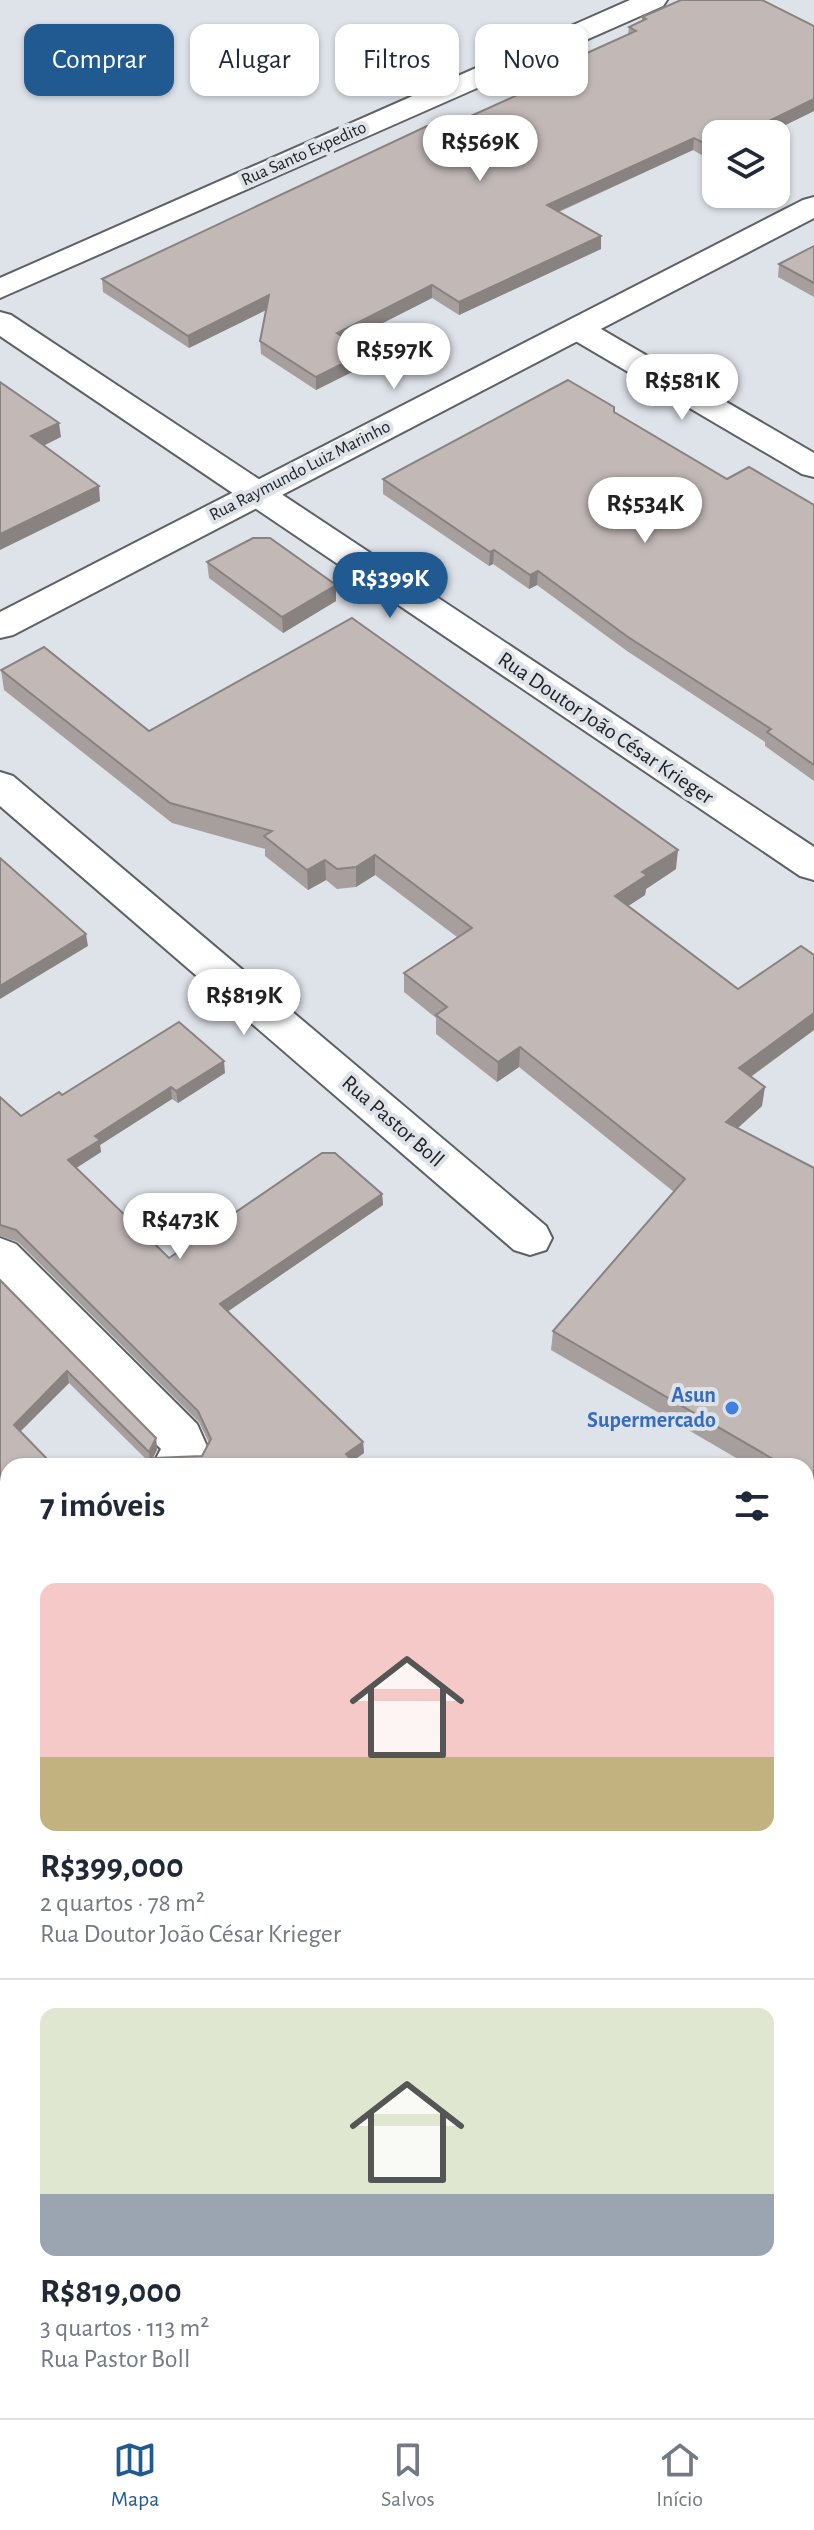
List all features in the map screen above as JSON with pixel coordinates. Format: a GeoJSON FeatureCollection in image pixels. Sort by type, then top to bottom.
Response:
{"type":"FeatureCollection","features":[{"type":"Feature","properties":{"kind":"street","name":"Rua Santo Expedito"},"geometry":{"type":"LineString","coordinates":[[0,289],[653,0]]}},
{"type":"Feature","properties":{"kind":"street","name":"Rua Raymundo Luiz Marinho"},"geometry":{"type":"LineString","coordinates":[[0,627],[814,206]]}},
{"type":"Feature","properties":{"kind":"street","name":"Rua Doutor João César Krieger"},"geometry":{"type":"LineString","coordinates":[[0,322],[814,866]]}},
{"type":"Feature","properties":{"kind":"street"},"geometry":{"type":"LineString","coordinates":[[578,329],[814,467]]}},
{"type":"Feature","properties":{"kind":"street","name":"Rua Pastor Boll"},"geometry":{"type":"LineString","coordinates":[[0,785],[530,1238]]}},
{"type":"Feature","properties":{"kind":"street"},"geometry":{"type":"LineString","coordinates":[[0,1256],[180,1438],[185,1451],[181,1458]]}},
{"type":"Feature","properties":{"kind":"building"},"geometry":{"type":"Polygon","coordinates":[[[681,0],[762,0],[814,26],[814,99],[771,120],[702,120],[702,142],[694,138],[547,205],[601,236],[459,302],[432,285],[337,333],[366,352],[316,377],[260,341],[269,295],[188,336],[102,279],[427,126],[436,127],[457,117],[471,116],[515,96],[588,96],[588,53],[636,31],[629,27],[646,19],[642,17],[681,0]]]}},
{"type":"Feature","properties":{"kind":"building"},"geometry":{"type":"Polygon","coordinates":[[[814,246],[814,283],[779,264],[814,246]]]}},
{"type":"Feature","properties":{"kind":"building"},"geometry":{"type":"Polygon","coordinates":[[[568,380],[614,407],[614,412],[727,479],[749,467],[814,505],[814,765],[767,732],[771,729],[628,637],[538,571],[530,575],[494,550],[490,552],[383,479],[568,380]]]}},
{"type":"Feature","properties":{"kind":"building"},"geometry":{"type":"Polygon","coordinates":[[[0,382],[59,423],[31,436],[99,486],[0,534],[0,382]]]}},
{"type":"Feature","properties":{"kind":"building"},"geometry":{"type":"Polygon","coordinates":[[[253,538],[270,538],[336,585],[282,617],[207,562],[253,538]]]}},
{"type":"Feature","properties":{"kind":"building"},"geometry":{"type":"Polygon","coordinates":[[[352,618],[678,850],[642,872],[647,875],[615,896],[738,989],[801,946],[814,955],[814,1013],[739,1068],[765,1087],[726,1122],[814,1168],[814,1458],[771,1458],[553,1331],[685,1179],[520,1047],[498,1062],[436,1015],[447,1007],[404,973],[472,928],[375,855],[356,867],[337,869],[325,860],[307,870],[264,836],[272,831],[170,803],[1,670],[44,647],[149,731],[352,618]]]}},
{"type":"Feature","properties":{"kind":"building"},"geometry":{"type":"Polygon","coordinates":[[[0,858],[86,934],[0,986],[0,858]]]}},
{"type":"Feature","properties":{"kind":"building"},"geometry":{"type":"Polygon","coordinates":[[[179,1022],[224,1061],[176,1091],[171,1087],[95,1136],[100,1140],[68,1160],[169,1258],[322,1153],[335,1153],[382,1194],[220,1304],[363,1442],[346,1454],[350,1458],[155,1458],[202,1456],[211,1439],[198,1411],[16,1230],[0,1225],[0,1097],[21,1116],[59,1092],[62,1095],[179,1022]]]}},
{"type":"Feature","properties":{"kind":"building"},"geometry":{"type":"Polygon","coordinates":[[[0,1280],[156,1438],[149,1452],[67,1371],[14,1425],[46,1458],[0,1458],[0,1280]]]}},
{"type":"Feature","properties":{"kind":"place","name":"Asun Supermercado"},"geometry":{"type":"Point","coordinates":[732,1408]}}]}
